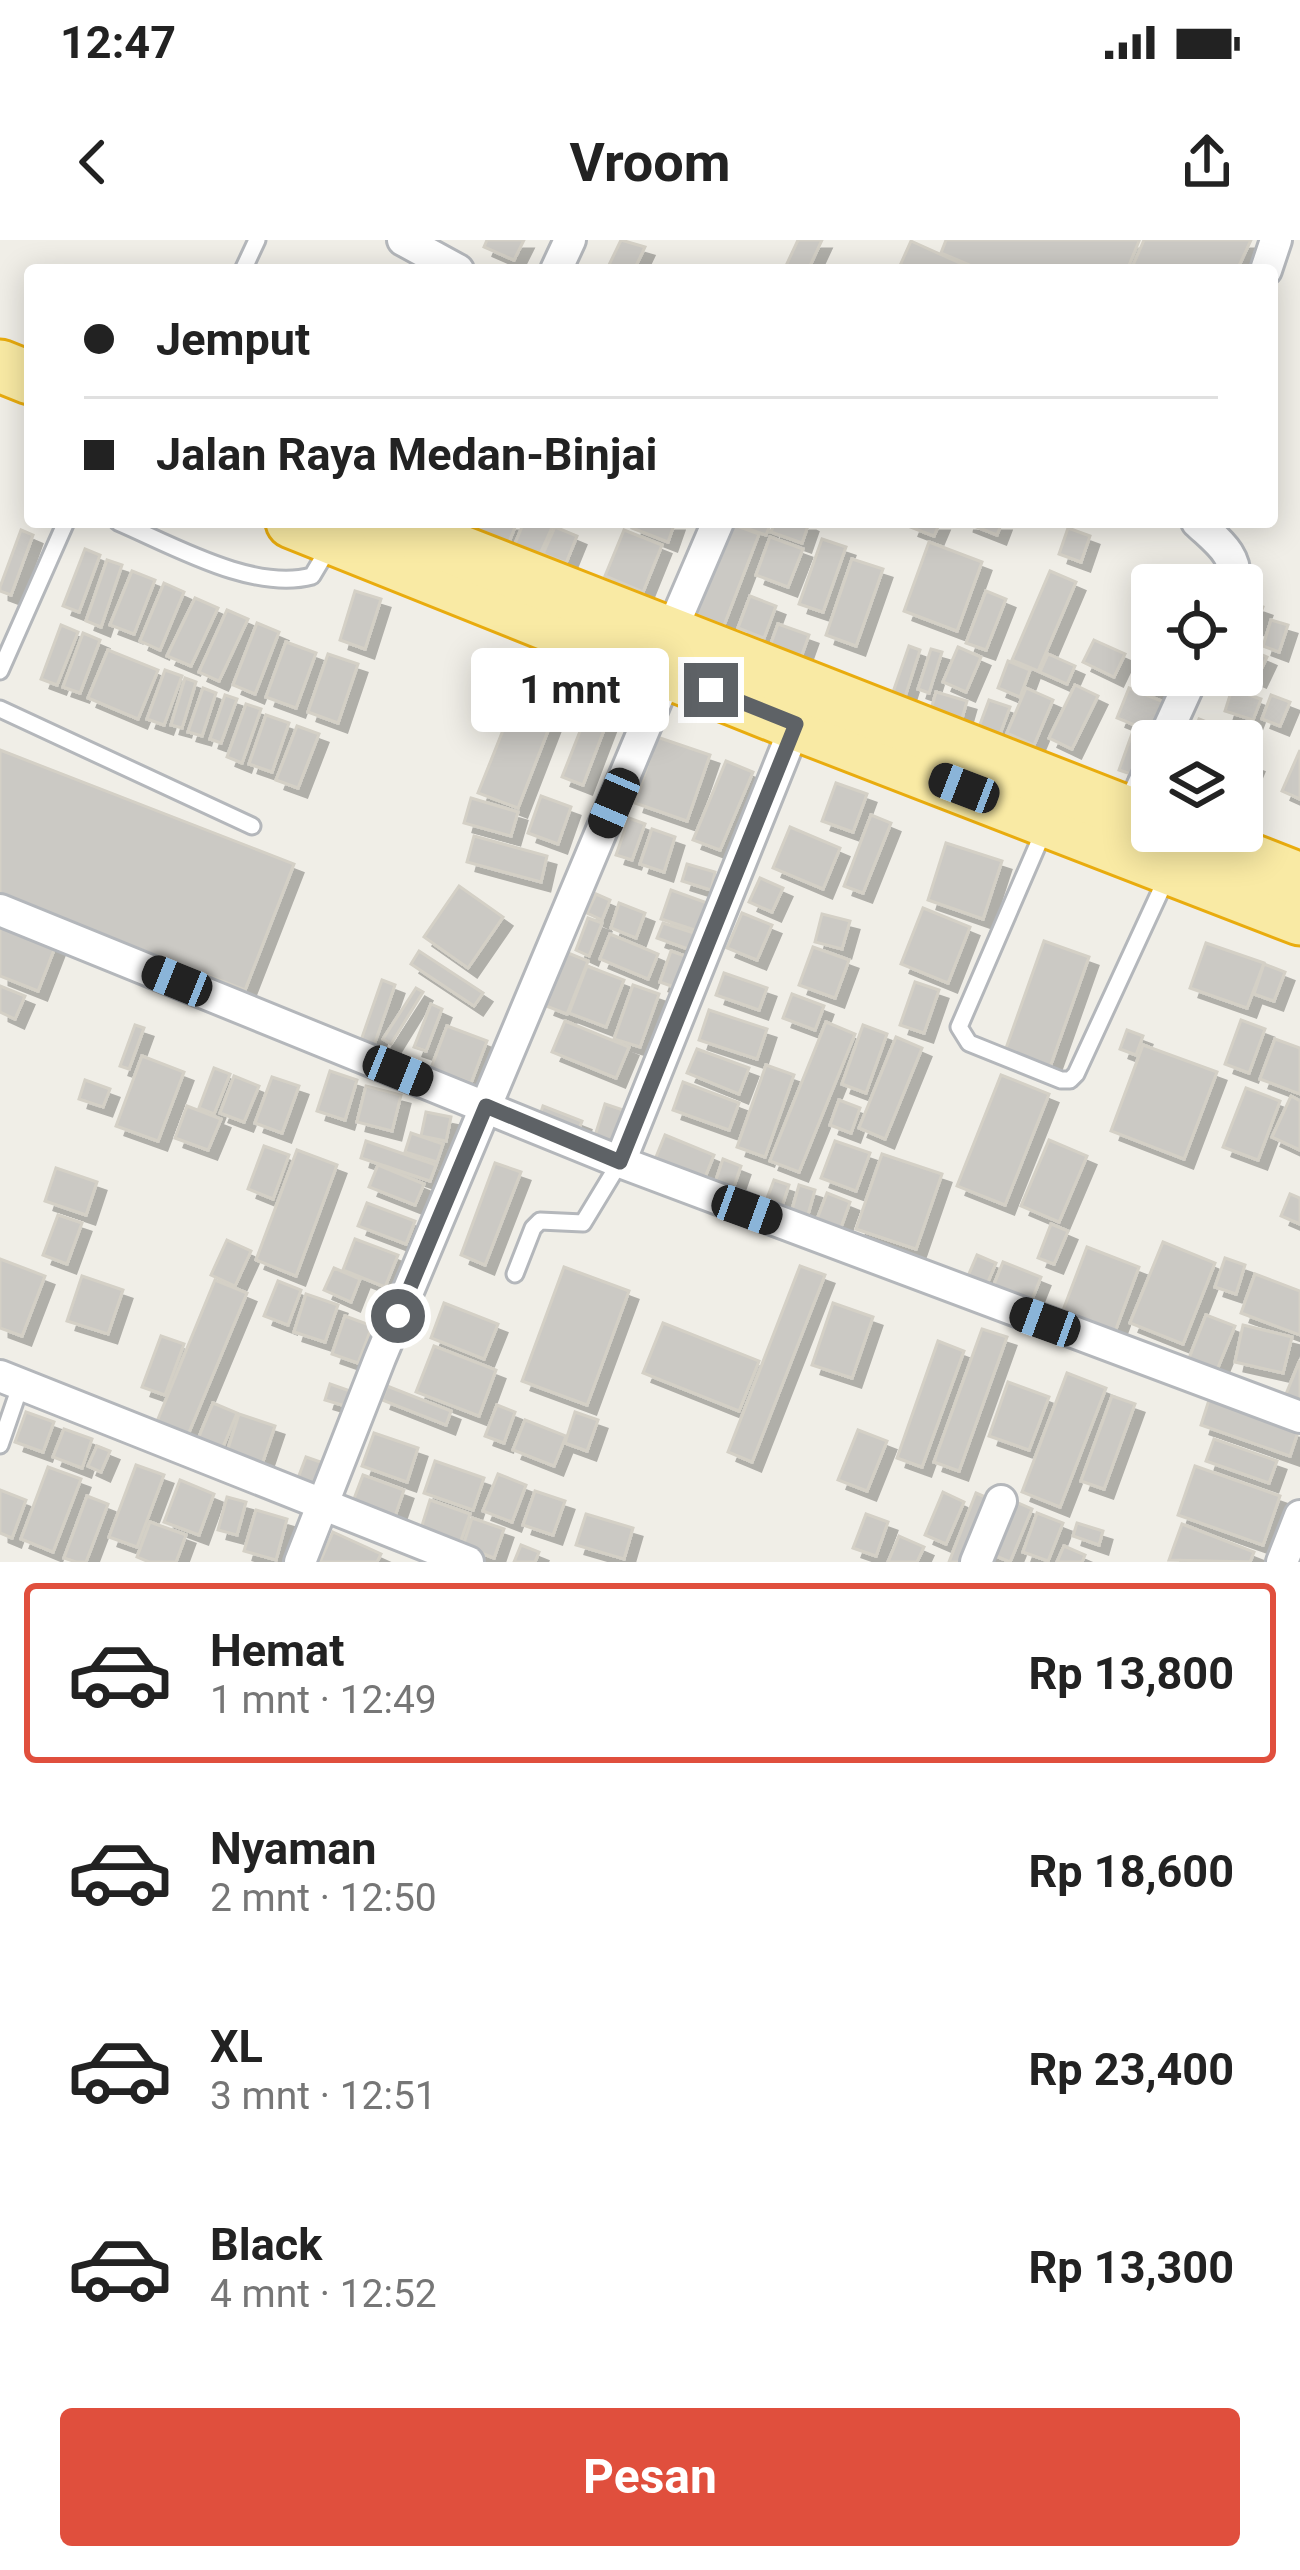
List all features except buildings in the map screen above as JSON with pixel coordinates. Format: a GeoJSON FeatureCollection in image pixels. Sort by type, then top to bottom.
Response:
{"type":"FeatureCollection","features":[{"type":"Feature","properties":{"kind":"highway"},"geometry":{"type":"LineString","coordinates":[[397,528],[673,650],[1131,824]]}},
{"type":"Feature","properties":{"kind":"highway"},"geometry":{"type":"LineString","coordinates":[[313,531],[439,548]]}},
{"type":"Feature","properties":{"kind":"highway"},"geometry":{"type":"LineString","coordinates":[[673,650],[796,724],[1048,820],[1131,831]]}},
{"type":"Feature","properties":{"kind":"highway"},"geometry":{"type":"LineString","coordinates":[[1187,852],[1300,919]]}},
{"type":"Feature","properties":{"kind":"highway"},"geometry":{"type":"LineString","coordinates":[[1214,852],[1300,879]]}},
{"type":"Feature","properties":{"kind":"street"},"geometry":{"type":"LineString","coordinates":[[403,240],[447,264]]}},
{"type":"Feature","properties":{"kind":"street"},"geometry":{"type":"LineString","coordinates":[[300,1562],[673,650],[716,528]]}},
{"type":"Feature","properties":{"kind":"street"},"geometry":{"type":"LineString","coordinates":[[1203,528],[1236,564]]}},
{"type":"Feature","properties":{"kind":"street"},"geometry":{"type":"LineString","coordinates":[[620,1162],[796,724]]}},
{"type":"Feature","properties":{"kind":"street"},"geometry":{"type":"LineString","coordinates":[[0,910],[620,1162],[1300,1417]]}},
{"type":"Feature","properties":{"kind":"street"},"geometry":{"type":"LineString","coordinates":[[10,1380],[468,1562]]}},
{"type":"Feature","properties":{"kind":"street"},"geometry":{"type":"LineString","coordinates":[[976,1562],[1000,1501]]}},
{"type":"Feature","properties":{"kind":"street"},"geometry":{"type":"LineString","coordinates":[[1282,1562],[1300,1516]]}},
{"type":"Feature","properties":{"kind":"lane"},"geometry":{"type":"LineString","coordinates":[[0,671],[63,528]]}},
{"type":"Feature","properties":{"kind":"lane"},"geometry":{"type":"LineString","coordinates":[[133,528],[264,580],[294,581],[312,576],[313,531]]}},
{"type":"Feature","properties":{"kind":"lane"},"geometry":{"type":"LineString","coordinates":[[0,709],[252,826]]}},
{"type":"Feature","properties":{"kind":"lane"},"geometry":{"type":"LineString","coordinates":[[1048,820],[958,1027],[968,1042],[1061,1080],[1070,1080],[1076,1073],[1151,852]]}},
{"type":"Feature","properties":{"kind":"lane"},"geometry":{"type":"LineString","coordinates":[[515,1274],[533,1228],[540,1221],[583,1223],[620,1162]]}},
{"type":"Feature","properties":{"kind":"lane"},"geometry":{"type":"LineString","coordinates":[[0,1445],[10,1380]]}},
{"type":"Feature","properties":{"kind":"route"},"geometry":{"type":"LineString","coordinates":[[398,1316],[486,1106],[620,1162],[796,724],[711,690]]}}]}
